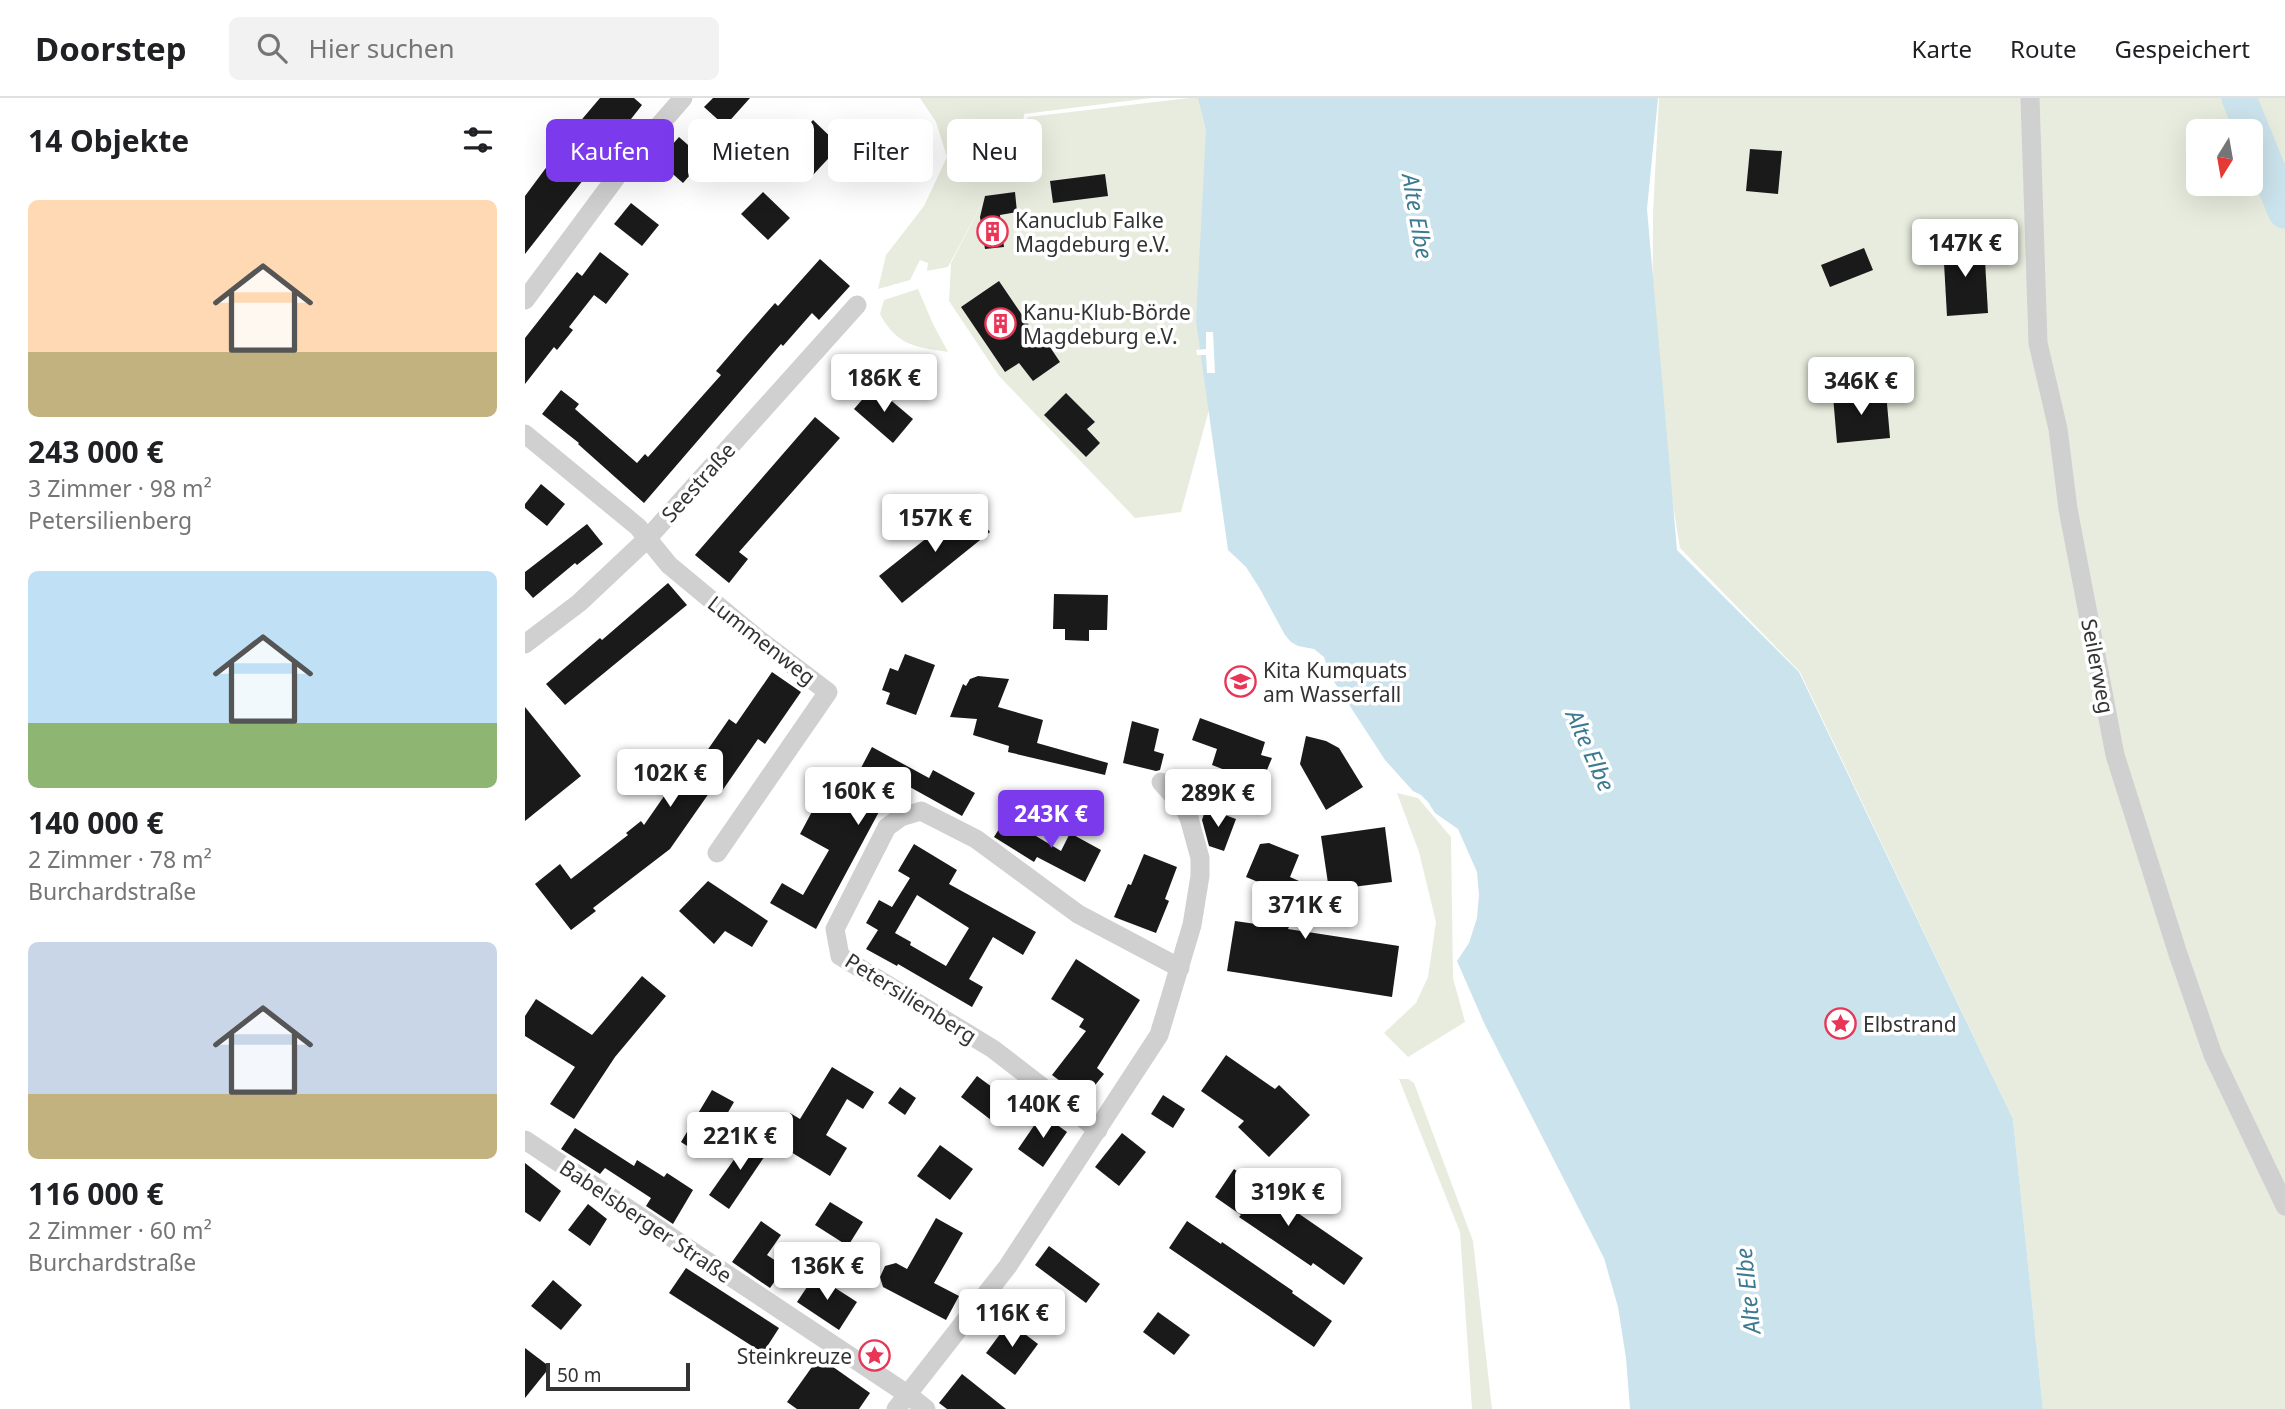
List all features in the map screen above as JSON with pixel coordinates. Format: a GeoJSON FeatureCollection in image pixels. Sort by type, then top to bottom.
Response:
{"type":"FeatureCollection","features":[{"type":"Feature","properties":{"kind":"street"},"geometry":{"type":"LineString","coordinates":[[525,300],[629,160],[683,98]]}},
{"type":"Feature","properties":{"kind":"street","name":"Seilerweg"},"geometry":{"type":"LineString","coordinates":[[2029,98],[2038,343],[2058,429],[2068,509],[2115,755],[2213,1055],[2285,1206]]}},
{"type":"Feature","properties":{"kind":"street","name":"Seestraße"},"geometry":{"type":"LineString","coordinates":[[525,645],[579,603],[647,539],[857,305]]}},
{"type":"Feature","properties":{"kind":"street"},"geometry":{"type":"LineString","coordinates":[[525,434],[638,527],[647,539]]}},
{"type":"Feature","properties":{"kind":"street","name":"Lummenweg"},"geometry":{"type":"LineString","coordinates":[[647,539],[669,565],[757,638],[828,692],[717,853]]}},
{"type":"Feature","properties":{"kind":"street"},"geometry":{"type":"LineString","coordinates":[[902,1401],[1008,1266],[1159,1035],[1199,894],[1199,858],[1189,818],[1184,808],[1161,782]]}},
{"type":"Feature","properties":{"kind":"street","name":"Petersilienberg"},"geometry":{"type":"LineString","coordinates":[[1098,1130],[993,1049],[840,956],[835,929],[863,872],[887,827],[901,817],[921,811],[976,839],[1079,914],[1180,968]]}},
{"type":"Feature","properties":{"kind":"street","name":"Babelsberger Straße"},"geometry":{"type":"LineString","coordinates":[[525,1140],[902,1401],[926,1409]]}},
{"type":"Feature","properties":{"kind":"shaded area"},"geometry":{"type":"Polygon","coordinates":[[[920,98],[1151,98],[1024,114],[1024,119],[947,119],[947,157],[936,122],[920,98]]]}},
{"type":"Feature","properties":{"kind":"shaded area"},"geometry":{"type":"Polygon","coordinates":[[[1189,98],[1234,98],[1218,377],[1181,512],[1135,518],[999,376],[949,301],[951,263],[990,188],[948,267],[927,271],[928,263],[920,260],[910,280],[878,289],[886,255],[924,206],[947,157],[947,182],[1042,182],[1042,119],[1027,119],[1028,117],[1189,98]]]}},
{"type":"Feature","properties":{"kind":"shaded area"},"geometry":{"type":"Polygon","coordinates":[[[1659,98],[2285,98],[2285,1409],[2043,1409],[2013,1119],[1800,672],[1680,548],[1652,377],[1653,213],[1659,98]]]}},
{"type":"Feature","properties":{"kind":"shaded area"},"geometry":{"type":"Polygon","coordinates":[[[918,289],[948,352],[908,343],[893,333],[880,314],[884,300],[918,289]]]}},
{"type":"Feature","properties":{"kind":"shaded area"},"geometry":{"type":"Polygon","coordinates":[[[1397,793],[1418,798],[1451,837],[1453,978],[1465,1022],[1408,1057],[1384,1033],[1416,1003],[1428,977],[1436,922],[1419,852],[1397,793]]]}},
{"type":"Feature","properties":{"kind":"shaded area"},"geometry":{"type":"Polygon","coordinates":[[[1399,1079],[1408,1079],[1414,1083],[1473,1241],[1492,1409],[1472,1409],[1460,1232],[1399,1079]]]}},
{"type":"Feature","properties":{"kind":"water","name":"Alte Elbe"},"geometry":{"type":"Polygon","coordinates":[[[1198,98],[1658,98],[1647,209],[1677,550],[1799,672],[2013,1119],[2043,1409],[1630,1409],[1618,1307],[1604,1258],[1485,1025],[1457,961],[1469,943],[1477,918],[1479,895],[1477,872],[1458,829],[1435,813],[1428,802],[1413,791],[1385,760],[1331,677],[1324,657],[1314,649],[1291,642],[1246,567],[1228,550],[1196,321],[1206,130],[1198,98]]]}},
{"type":"Feature","properties":{"kind":"pier"},"geometry":{"type":"Polygon","coordinates":[[[1206,332],[1213,332],[1215,373],[1207,373],[1206,355],[1197,355],[1196,350],[1206,349],[1206,332]]]}},
{"type":"Feature","properties":{"kind":"building"},"geometry":{"type":"Polygon","coordinates":[[[600,98],[634,98],[642,105],[631,119],[582,119],[600,98]]]}},
{"type":"Feature","properties":{"kind":"building"},"geometry":{"type":"Polygon","coordinates":[[[713,98],[750,98],[731,119],[717,119],[704,107],[713,98]]]}},
{"type":"Feature","properties":{"kind":"building"},"geometry":{"type":"Polygon","coordinates":[[[814,121],[828,134],[828,159],[814,174],[814,121]]]}},
{"type":"Feature","properties":{"kind":"building"},"geometry":{"type":"Polygon","coordinates":[[[679,137],[688,145],[688,177],[683,183],[674,175],[674,143],[679,137]]]}},
{"type":"Feature","properties":{"kind":"building"},"geometry":{"type":"Polygon","coordinates":[[[1750,149],[1782,151],[1778,194],[1746,191],[1750,149]]]}},
{"type":"Feature","properties":{"kind":"building"},"geometry":{"type":"Polygon","coordinates":[[[546,168],[546,182],[582,182],[525,254],[525,196],[546,168]]]}},
{"type":"Feature","properties":{"kind":"building"},"geometry":{"type":"Polygon","coordinates":[[[1105,174],[1108,196],[1053,203],[1050,181],[1105,174]]]}},
{"type":"Feature","properties":{"kind":"building"},"geometry":{"type":"Polygon","coordinates":[[[763,192],[790,218],[768,240],[741,214],[763,192]]]}},
{"type":"Feature","properties":{"kind":"building"},"geometry":{"type":"Polygon","coordinates":[[[1015,192],[1017,212],[1000,215],[1004,247],[985,249],[980,217],[985,196],[1015,192]]]}},
{"type":"Feature","properties":{"kind":"building"},"geometry":{"type":"Polygon","coordinates":[[[631,203],[659,225],[642,246],[614,224],[631,203]]]}},
{"type":"Feature","properties":{"kind":"building"},"geometry":{"type":"Polygon","coordinates":[[[1984,243],[1988,313],[1947,316],[1943,245],[1984,243]]]}},
{"type":"Feature","properties":{"kind":"building"},"geometry":{"type":"Polygon","coordinates":[[[1864,248],[1873,270],[1830,287],[1821,265],[1864,248]]]}},
{"type":"Feature","properties":{"kind":"building"},"geometry":{"type":"Polygon","coordinates":[[[600,252],[629,274],[606,304],[594,295],[569,327],[573,330],[557,350],[554,347],[525,384],[525,338],[577,272],[582,276],[600,252]]]}},
{"type":"Feature","properties":{"kind":"building"},"geometry":{"type":"Polygon","coordinates":[[[820,259],[850,286],[819,320],[812,313],[783,346],[781,344],[644,503],[579,443],[542,414],[561,390],[579,404],[575,409],[637,463],[645,454],[648,457],[721,375],[716,371],[746,336],[775,303],[778,306],[820,259]]]}},
{"type":"Feature","properties":{"kind":"building","name":"Kanu-Klub-Börde Magdeburg e.V."},"geometry":{"type":"Polygon","coordinates":[[[999,281],[1039,340],[1044,338],[1060,362],[1033,381],[1019,363],[1005,372],[961,307],[999,281]]]}},
{"type":"Feature","properties":{"kind":"building"},"geometry":{"type":"Polygon","coordinates":[[[874,386],[913,419],[893,443],[854,409],[874,386]]]}},
{"type":"Feature","properties":{"kind":"building"},"geometry":{"type":"Polygon","coordinates":[[[1886,392],[1890,438],[1837,443],[1833,396],[1886,392]]]}},
{"type":"Feature","properties":{"kind":"building"},"geometry":{"type":"Polygon","coordinates":[[[1066,393],[1095,422],[1087,429],[1100,443],[1086,457],[1044,415],[1066,393]]]}},
{"type":"Feature","properties":{"kind":"building"},"geometry":{"type":"Polygon","coordinates":[[[815,417],[840,438],[739,552],[748,559],[729,583],[695,555],[815,417]]]}},
{"type":"Feature","properties":{"kind":"building"},"geometry":{"type":"Polygon","coordinates":[[[541,484],[565,504],[547,526],[525,508],[525,504],[541,484]]]}},
{"type":"Feature","properties":{"kind":"building"},"geometry":{"type":"Polygon","coordinates":[[[968,505],[990,532],[902,603],[879,576],[968,505]]]}},
{"type":"Feature","properties":{"kind":"building"},"geometry":{"type":"Polygon","coordinates":[[[587,524],[603,544],[533,598],[525,589],[525,572],[587,524]]]}},
{"type":"Feature","properties":{"kind":"building"},"geometry":{"type":"Polygon","coordinates":[[[668,583],[687,605],[565,705],[546,684],[668,583]]]}},
{"type":"Feature","properties":{"kind":"building"},"geometry":{"type":"Polygon","coordinates":[[[1054,594],[1108,595],[1107,630],[1089,630],[1089,641],[1065,640],[1065,629],[1053,629],[1054,594]]]}},
{"type":"Feature","properties":{"kind":"building"},"geometry":{"type":"Polygon","coordinates":[[[905,654],[935,665],[916,715],[886,704],[890,693],[882,690],[890,668],[898,671],[905,654]]]}},
{"type":"Feature","properties":{"kind":"building"},"geometry":{"type":"Polygon","coordinates":[[[772,672],[801,692],[765,744],[758,739],[722,791],[714,786],[670,849],[593,908],[596,911],[571,930],[535,884],[560,864],[571,879],[628,835],[626,833],[641,821],[644,825],[685,766],[693,771],[729,719],[736,724],[772,672]]]}},
{"type":"Feature","properties":{"kind":"building"},"geometry":{"type":"Polygon","coordinates":[[[978,676],[1009,679],[998,707],[1043,720],[1037,743],[1108,763],[1105,775],[1008,752],[1009,746],[973,735],[977,719],[950,717],[963,684],[966,686],[970,679],[978,676]]]}},
{"type":"Feature","properties":{"kind":"building"},"geometry":{"type":"Polygon","coordinates":[[[525,707],[581,776],[525,821],[525,707]]]}},
{"type":"Feature","properties":{"kind":"building"},"geometry":{"type":"Polygon","coordinates":[[[1200,718],[1265,742],[1261,755],[1272,758],[1264,777],[1246,770],[1243,777],[1212,765],[1217,749],[1192,740],[1200,718]]]}},
{"type":"Feature","properties":{"kind":"building"},"geometry":{"type":"Polygon","coordinates":[[[1132,721],[1159,729],[1154,751],[1164,754],[1160,770],[1123,763],[1132,721]]]}},
{"type":"Feature","properties":{"kind":"building"},"geometry":{"type":"Polygon","coordinates":[[[1306,736],[1326,741],[1339,748],[1363,787],[1326,810],[1300,764],[1306,736]]]}},
{"type":"Feature","properties":{"kind":"building"},"geometry":{"type":"Polygon","coordinates":[[[872,747],[929,778],[933,770],[975,793],[962,816],[899,781],[890,797],[888,795],[816,929],[770,903],[782,883],[803,895],[829,850],[800,834],[823,791],[843,802],[872,747]]]}},
{"type":"Feature","properties":{"kind":"building"},"geometry":{"type":"Polygon","coordinates":[[[1206,808],[1236,819],[1224,851],[1209,846],[1202,820],[1206,808]]]}},
{"type":"Feature","properties":{"kind":"building"},"geometry":{"type":"Polygon","coordinates":[[[1006,818],[1061,851],[1070,833],[1101,850],[1085,882],[1037,857],[1034,862],[994,837],[1006,818]]]}},
{"type":"Feature","properties":{"kind":"building"},"geometry":{"type":"Polygon","coordinates":[[[1385,827],[1392,882],[1329,890],[1321,836],[1385,827]]]}},
{"type":"Feature","properties":{"kind":"building"},"geometry":{"type":"Polygon","coordinates":[[[1269,843],[1299,855],[1290,877],[1308,885],[1288,929],[1399,946],[1392,997],[1227,971],[1235,921],[1270,926],[1285,893],[1246,877],[1260,844],[1269,843]]]}},
{"type":"Feature","properties":{"kind":"building"},"geometry":{"type":"Polygon","coordinates":[[[914,844],[957,870],[949,884],[1036,932],[1023,955],[993,937],[969,979],[983,987],[972,1007],[898,964],[897,966],[866,949],[878,930],[866,923],[879,900],[892,907],[910,878],[898,871],[914,844]],[[917,895],[895,933],[946,966],[969,928],[917,895]]]}},
{"type":"Feature","properties":{"kind":"building"},"geometry":{"type":"Polygon","coordinates":[[[1144,854],[1177,867],[1165,899],[1169,901],[1156,933],[1114,917],[1144,854]]]}},
{"type":"Feature","properties":{"kind":"building"},"geometry":{"type":"Polygon","coordinates":[[[708,881],[768,921],[752,947],[725,931],[714,944],[679,911],[708,881]]]}},
{"type":"Feature","properties":{"kind":"building"},"geometry":{"type":"Polygon","coordinates":[[[1076,959],[1140,1000],[1097,1068],[1104,1074],[1084,1099],[1052,1075],[1086,1031],[1079,1027],[1084,1019],[1051,999],[1076,959]]]}},
{"type":"Feature","properties":{"kind":"building"},"geometry":{"type":"Polygon","coordinates":[[[642,976],[666,996],[615,1057],[574,1119],[550,1104],[575,1067],[525,1036],[525,1016],[536,999],[592,1035],[642,976]]]}},
{"type":"Feature","properties":{"kind":"building"},"geometry":{"type":"Polygon","coordinates":[[[1226,1055],[1275,1089],[1279,1085],[1310,1115],[1269,1157],[1238,1127],[1244,1121],[1201,1091],[1226,1055]]]}},
{"type":"Feature","properties":{"kind":"building"},"geometry":{"type":"Polygon","coordinates":[[[832,1067],[874,1092],[863,1109],[847,1099],[826,1135],[847,1148],[830,1176],[773,1141],[790,1113],[800,1119],[832,1067]]]}},
{"type":"Feature","properties":{"kind":"building"},"geometry":{"type":"Polygon","coordinates":[[[977,1076],[1011,1101],[995,1123],[961,1097],[977,1076]]]}},
{"type":"Feature","properties":{"kind":"building"},"geometry":{"type":"Polygon","coordinates":[[[900,1087],[916,1098],[905,1115],[888,1103],[900,1087]]]}},
{"type":"Feature","properties":{"kind":"building"},"geometry":{"type":"Polygon","coordinates":[[[712,1090],[734,1102],[719,1128],[715,1126],[698,1153],[681,1142],[712,1090]]]}},
{"type":"Feature","properties":{"kind":"building"},"geometry":{"type":"Polygon","coordinates":[[[1163,1095],[1185,1109],[1173,1128],[1151,1114],[1163,1095]]]}},
{"type":"Feature","properties":{"kind":"building"},"geometry":{"type":"Polygon","coordinates":[[[1042,1114],[1067,1132],[1043,1167],[1018,1149],[1042,1114]]]}},
{"type":"Feature","properties":{"kind":"building"},"geometry":{"type":"Polygon","coordinates":[[[575,1128],[634,1166],[637,1160],[664,1177],[667,1173],[693,1190],[673,1224],[646,1206],[651,1198],[605,1168],[600,1174],[561,1149],[575,1128]]]}},
{"type":"Feature","properties":{"kind":"building"},"geometry":{"type":"Polygon","coordinates":[[[1122,1133],[1146,1152],[1119,1186],[1095,1167],[1122,1133]]]}},
{"type":"Feature","properties":{"kind":"building"},"geometry":{"type":"Polygon","coordinates":[[[752,1134],[771,1147],[729,1209],[709,1195],[752,1134]]]}},
{"type":"Feature","properties":{"kind":"building"},"geometry":{"type":"Polygon","coordinates":[[[940,1145],[973,1169],[950,1200],[917,1176],[940,1145]]]}},
{"type":"Feature","properties":{"kind":"building"},"geometry":{"type":"Polygon","coordinates":[[[525,1163],[561,1191],[540,1222],[525,1212],[525,1163]]]}},
{"type":"Feature","properties":{"kind":"building"},"geometry":{"type":"Polygon","coordinates":[[[1234,1169],[1363,1258],[1344,1285],[1239,1217],[1241,1215],[1215,1197],[1234,1169]]]}},
{"type":"Feature","properties":{"kind":"building"},"geometry":{"type":"Polygon","coordinates":[[[830,1202],[863,1222],[848,1246],[815,1225],[830,1202]]]}},
{"type":"Feature","properties":{"kind":"building"},"geometry":{"type":"Polygon","coordinates":[[[588,1204],[607,1219],[590,1246],[568,1230],[588,1204]]]}},
{"type":"Feature","properties":{"kind":"building"},"geometry":{"type":"Polygon","coordinates":[[[936,1218],[963,1233],[934,1283],[959,1296],[946,1320],[883,1287],[880,1277],[885,1266],[896,1263],[907,1269],[936,1218]]]}},
{"type":"Feature","properties":{"kind":"building"},"geometry":{"type":"Polygon","coordinates":[[[761,1221],[781,1235],[767,1255],[785,1267],[770,1288],[732,1262],[761,1221]]]}},
{"type":"Feature","properties":{"kind":"building"},"geometry":{"type":"Polygon","coordinates":[[[1187,1221],[1221,1244],[1222,1242],[1332,1321],[1314,1347],[1169,1248],[1187,1221]]]}},
{"type":"Feature","properties":{"kind":"building"},"geometry":{"type":"Polygon","coordinates":[[[1049,1246],[1100,1284],[1086,1303],[1035,1265],[1049,1246]]]}},
{"type":"Feature","properties":{"kind":"building"},"geometry":{"type":"Polygon","coordinates":[[[686,1268],[779,1328],[763,1353],[669,1293],[686,1268]]]}},
{"type":"Feature","properties":{"kind":"building"},"geometry":{"type":"Polygon","coordinates":[[[815,1275],[857,1302],[839,1330],[797,1302],[815,1275]]]}},
{"type":"Feature","properties":{"kind":"building"},"geometry":{"type":"Polygon","coordinates":[[[553,1280],[582,1305],[561,1330],[531,1306],[553,1280]]]}},
{"type":"Feature","properties":{"kind":"building"},"geometry":{"type":"Polygon","coordinates":[[[1158,1312],[1190,1335],[1174,1355],[1143,1332],[1158,1312]]]}},
{"type":"Feature","properties":{"kind":"building"},"geometry":{"type":"Polygon","coordinates":[[[1009,1322],[1038,1344],[1015,1375],[986,1353],[1009,1322]]]}},
{"type":"Feature","properties":{"kind":"building"},"geometry":{"type":"Polygon","coordinates":[[[525,1348],[550,1367],[525,1398],[525,1348]]]}},
{"type":"Feature","properties":{"kind":"building"},"geometry":{"type":"Polygon","coordinates":[[[819,1357],[870,1393],[859,1409],[797,1409],[787,1402],[819,1357]]]}},
{"type":"Feature","properties":{"kind":"building"},"geometry":{"type":"Polygon","coordinates":[[[962,1374],[1006,1409],[947,1409],[939,1403],[962,1374]]]}},
{"type":"Feature","properties":{"kind":"waterway"},"geometry":{"type":"LineString","coordinates":[[2239,98],[2285,211]]}},
{"type":"Feature","properties":{"kind":"place","name":"Kanuclub Falke Magdeburg e.V."},"geometry":{"type":"Point","coordinates":[992,232]}},
{"type":"Feature","properties":{"kind":"place","name":"Kanu-Klub-Börde Magdeburg e.V."},"geometry":{"type":"Point","coordinates":[1000,324]}},
{"type":"Feature","properties":{"kind":"place","name":"Kita Kumquats am Wasserfall"},"geometry":{"type":"Point","coordinates":[1240,682]}},
{"type":"Feature","properties":{"kind":"place","name":"Elbstrand"},"geometry":{"type":"Point","coordinates":[1840,1024]}},
{"type":"Feature","properties":{"kind":"place","name":"Steinkreuze"},"geometry":{"type":"Point","coordinates":[875,1356]}}]}
